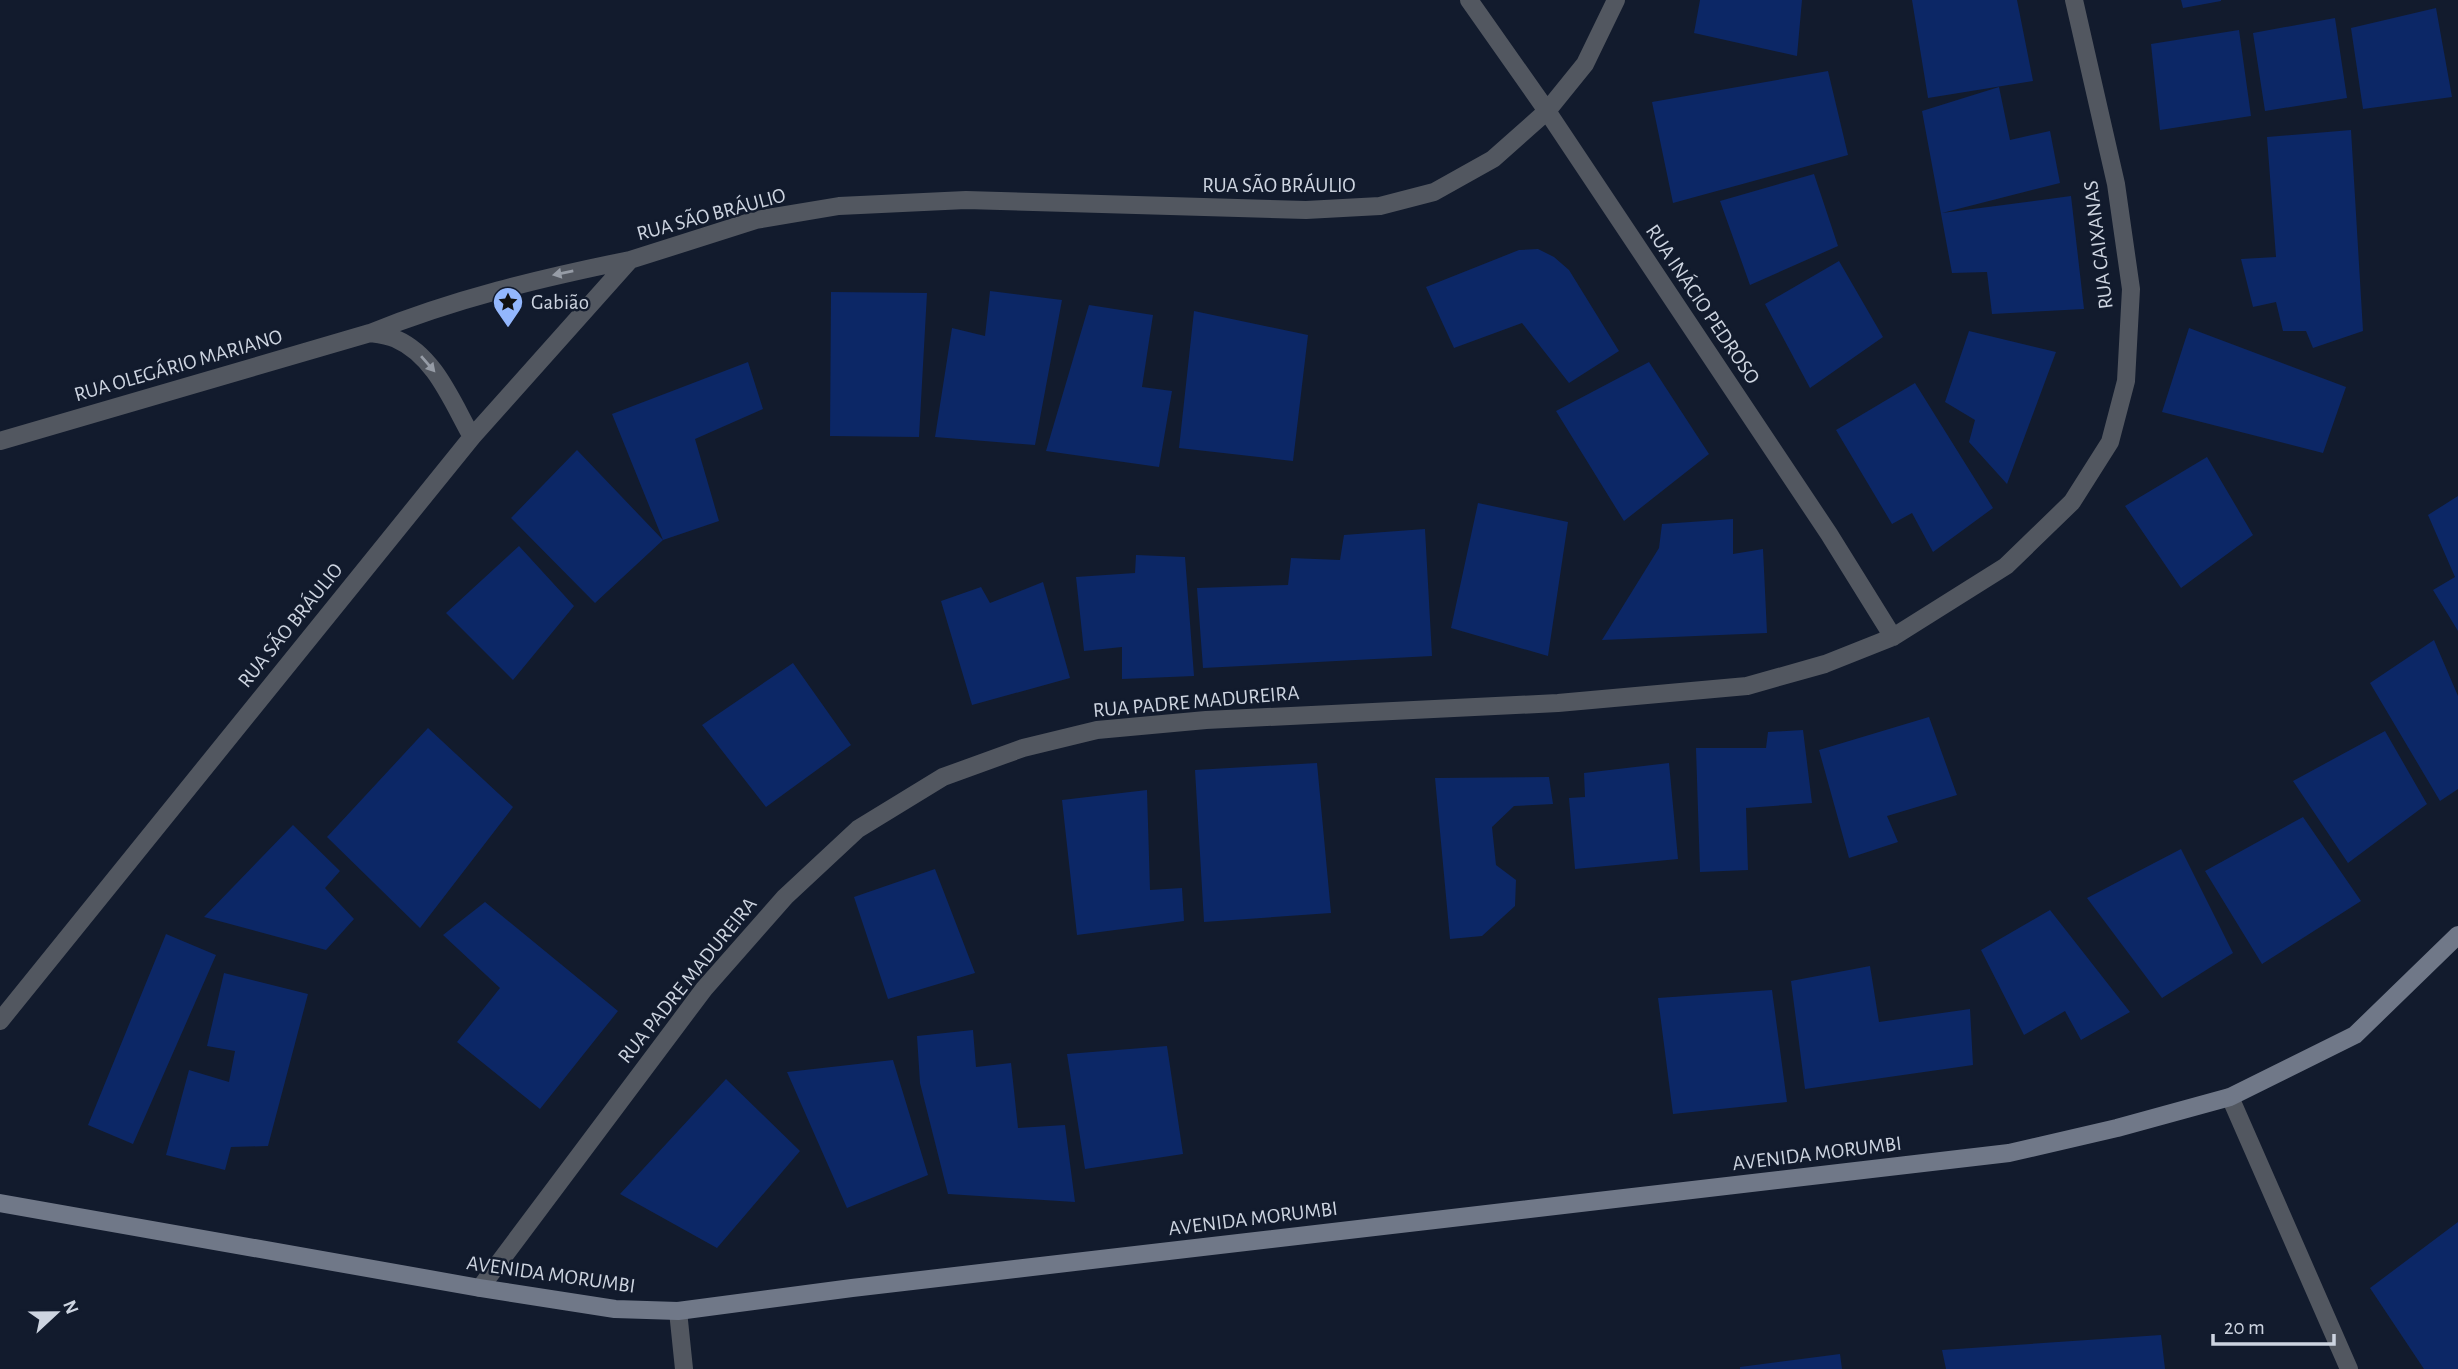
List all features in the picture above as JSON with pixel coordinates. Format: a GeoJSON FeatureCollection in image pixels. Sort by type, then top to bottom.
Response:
{"type":"FeatureCollection","features":[{"type":"Feature","properties":{"kind":"main road","name":"AVENIDA MORUMBI"},"geometry":{"type":"LineString","coordinates":[[0,1203],[480,1288],[615,1309],[678,1311],[866,1286],[2009,1153],[2117,1128],[2230,1097],[2355,1035],[2458,935]]}},
{"type":"Feature","properties":{"kind":"street","name":"RUA INÁCIO PEDROSO"},"geometry":{"type":"LineString","coordinates":[[1469,0],[1547,111],[1829,534],[1893,637]]}},
{"type":"Feature","properties":{"kind":"street","name":"RUA SÃO BRÁULIO"},"geometry":{"type":"LineString","coordinates":[[0,1021],[472,437],[630,260],[757,220],[839,206],[966,200],[1278,210],[1380,206],[1434,192],[1493,159],[1547,111],[1586,64],[1616,0]]}},
{"type":"Feature","properties":{"kind":"street","name":"RUA CAIXANAS"},"geometry":{"type":"LineString","coordinates":[[1893,637],[2006,566],[2072,502],[2110,442],[2126,381],[2131,289],[2116,184],[2074,0]]}},
{"type":"Feature","properties":{"kind":"street","name":"RUA OLEGÁRIO MARIANO"},"geometry":{"type":"LineString","coordinates":[[0,441],[370,333],[413,315],[498,290],[630,260]]}},
{"type":"Feature","properties":{"kind":"street"},"geometry":{"type":"LineString","coordinates":[[370,333],[394,337],[413,348],[432,367],[472,437]]}},
{"type":"Feature","properties":{"kind":"street","name":"RUA PADRE MADUREIRA"},"geometry":{"type":"LineString","coordinates":[[480,1288],[704,989],[785,897],[858,829],[943,777],[1023,748],[1097,730],[1206,720],[1558,703],[1747,686],[1825,664],[1893,637]]}},
{"type":"Feature","properties":{"kind":"street"},"geometry":{"type":"LineString","coordinates":[[2230,1097],[2349,1369]]}},
{"type":"Feature","properties":{"kind":"street"},"geometry":{"type":"LineString","coordinates":[[678,1311],[684,1369]]}},
{"type":"Feature","properties":{"kind":"building"},"geometry":{"type":"Polygon","coordinates":[[[1700,0],[1802,0],[1797,56],[1694,33],[1700,0]]]}},
{"type":"Feature","properties":{"kind":"building"},"geometry":{"type":"Polygon","coordinates":[[[1912,0],[2017,0],[2033,81],[1928,98],[1912,0]]]}},
{"type":"Feature","properties":{"kind":"building"},"geometry":{"type":"Polygon","coordinates":[[[2181,0],[2221,0],[2221,1],[2183,8],[2181,0]]]}},
{"type":"Feature","properties":{"kind":"building"},"geometry":{"type":"Polygon","coordinates":[[[2436,8],[2452,97],[2363,109],[2351,28],[2436,8]]]}},
{"type":"Feature","properties":{"kind":"building"},"geometry":{"type":"Polygon","coordinates":[[[2335,18],[2347,98],[2265,111],[2253,33],[2335,18]]]}},
{"type":"Feature","properties":{"kind":"building"},"geometry":{"type":"Polygon","coordinates":[[[2239,30],[2251,116],[2160,130],[2151,44],[2239,30]]]}},
{"type":"Feature","properties":{"kind":"building"},"geometry":{"type":"Polygon","coordinates":[[[1828,71],[1848,155],[1673,203],[1652,102],[1828,71]]]}},
{"type":"Feature","properties":{"kind":"building"},"geometry":{"type":"Polygon","coordinates":[[[1999,87],[2010,140],[2050,131],[2060,183],[1942,213],[2071,196],[2084,309],[1992,314],[1987,272],[1952,273],[1922,111],[1999,87]]]}},
{"type":"Feature","properties":{"kind":"building"},"geometry":{"type":"Polygon","coordinates":[[[2351,130],[2363,331],[2313,348],[2306,331],[2283,331],[2276,302],[2253,307],[2241,259],[2276,257],[2267,137],[2351,130]]]}},
{"type":"Feature","properties":{"kind":"building"},"geometry":{"type":"Polygon","coordinates":[[[1814,174],[1838,246],[1750,285],[1720,201],[1814,174]]]}},
{"type":"Feature","properties":{"kind":"building"},"geometry":{"type":"Polygon","coordinates":[[[1538,249],[1554,257],[1569,270],[1619,351],[1569,383],[1522,323],[1454,348],[1426,287],[1519,250],[1538,249]]]}},
{"type":"Feature","properties":{"kind":"building"},"geometry":{"type":"Polygon","coordinates":[[[1839,261],[1883,337],[1810,388],[1765,304],[1839,261]]]}},
{"type":"Feature","properties":{"kind":"building"},"geometry":{"type":"Polygon","coordinates":[[[990,291],[1062,300],[1035,445],[935,437],[952,328],[985,336],[990,291]]]}},
{"type":"Feature","properties":{"kind":"building"},"geometry":{"type":"Polygon","coordinates":[[[831,292],[927,293],[919,437],[830,436],[831,292]]]}},
{"type":"Feature","properties":{"kind":"building"},"geometry":{"type":"Polygon","coordinates":[[[1089,305],[1153,315],[1142,387],[1172,391],[1159,467],[1046,451],[1089,305]]]}},
{"type":"Feature","properties":{"kind":"building"},"geometry":{"type":"Polygon","coordinates":[[[1194,311],[1308,335],[1293,461],[1179,448],[1194,311]]]}},
{"type":"Feature","properties":{"kind":"building"},"geometry":{"type":"Polygon","coordinates":[[[2189,328],[2346,387],[2323,453],[2162,412],[2189,328]]]}},
{"type":"Feature","properties":{"kind":"building"},"geometry":{"type":"Polygon","coordinates":[[[1969,331],[2056,352],[2007,484],[1969,442],[1975,420],[1945,402],[1969,331]]]}},
{"type":"Feature","properties":{"kind":"building"},"geometry":{"type":"Polygon","coordinates":[[[748,362],[763,409],[695,439],[719,521],[663,540],[612,414],[748,362]]]}},
{"type":"Feature","properties":{"kind":"building"},"geometry":{"type":"Polygon","coordinates":[[[1649,362],[1709,454],[1624,521],[1556,411],[1649,362]]]}},
{"type":"Feature","properties":{"kind":"building"},"geometry":{"type":"Polygon","coordinates":[[[1915,383],[1993,508],[1933,552],[1912,513],[1892,524],[1836,430],[1915,383]]]}},
{"type":"Feature","properties":{"kind":"building"},"geometry":{"type":"Polygon","coordinates":[[[577,450],[663,540],[595,603],[511,518],[577,450]]]}},
{"type":"Feature","properties":{"kind":"building"},"geometry":{"type":"Polygon","coordinates":[[[2207,457],[2253,535],[2181,588],[2125,506],[2207,457]]]}},
{"type":"Feature","properties":{"kind":"building"},"geometry":{"type":"Polygon","coordinates":[[[2458,496],[2458,631],[2433,590],[2455,577],[2428,515],[2458,496]]]}},
{"type":"Feature","properties":{"kind":"building"},"geometry":{"type":"Polygon","coordinates":[[[1478,503],[1568,522],[1548,656],[1451,628],[1478,503]]]}},
{"type":"Feature","properties":{"kind":"building"},"geometry":{"type":"Polygon","coordinates":[[[1733,519],[1733,554],[1763,549],[1767,633],[1602,640],[1659,548],[1662,524],[1733,519]]]}},
{"type":"Feature","properties":{"kind":"building"},"geometry":{"type":"Polygon","coordinates":[[[1425,529],[1432,656],[1203,668],[1197,588],[1288,585],[1291,558],[1340,560],[1344,535],[1425,529]]]}},
{"type":"Feature","properties":{"kind":"building"},"geometry":{"type":"Polygon","coordinates":[[[519,546],[574,606],[513,680],[446,613],[519,546]]]}},
{"type":"Feature","properties":{"kind":"building"},"geometry":{"type":"Polygon","coordinates":[[[1136,555],[1185,557],[1194,676],[1122,679],[1122,647],[1084,651],[1076,577],[1135,573],[1136,555]]]}},
{"type":"Feature","properties":{"kind":"building"},"geometry":{"type":"Polygon","coordinates":[[[1043,582],[1070,678],[972,705],[941,601],[981,587],[990,603],[1043,582]]]}},
{"type":"Feature","properties":{"kind":"building"},"geometry":{"type":"Polygon","coordinates":[[[2434,640],[2458,696],[2458,789],[2440,801],[2370,683],[2434,640]]]}},
{"type":"Feature","properties":{"kind":"building"},"geometry":{"type":"Polygon","coordinates":[[[793,663],[851,745],[766,807],[702,725],[793,663]]]}},
{"type":"Feature","properties":{"kind":"building"},"geometry":{"type":"Polygon","coordinates":[[[1929,717],[1957,795],[1887,816],[1898,842],[1849,858],[1819,750],[1929,717]]]}},
{"type":"Feature","properties":{"kind":"building"},"geometry":{"type":"Polygon","coordinates":[[[428,728],[513,807],[420,928],[327,837],[428,728]]]}},
{"type":"Feature","properties":{"kind":"building"},"geometry":{"type":"Polygon","coordinates":[[[1803,730],[1812,803],[1746,808],[1748,870],[1700,872],[1696,748],[1766,748],[1768,732],[1803,730]]]}},
{"type":"Feature","properties":{"kind":"building"},"geometry":{"type":"Polygon","coordinates":[[[2385,731],[2427,804],[2348,863],[2293,781],[2385,731]]]}},
{"type":"Feature","properties":{"kind":"building"},"geometry":{"type":"Polygon","coordinates":[[[1317,763],[1331,913],[1204,922],[1195,770],[1317,763]]]}},
{"type":"Feature","properties":{"kind":"building"},"geometry":{"type":"Polygon","coordinates":[[[1669,763],[1678,859],[1575,869],[1569,798],[1585,797],[1584,773],[1669,763]]]}},
{"type":"Feature","properties":{"kind":"building"},"geometry":{"type":"Polygon","coordinates":[[[1549,777],[1553,804],[1514,806],[1492,827],[1496,865],[1516,880],[1515,906],[1482,936],[1450,939],[1435,778],[1549,777]]]}},
{"type":"Feature","properties":{"kind":"building"},"geometry":{"type":"Polygon","coordinates":[[[1147,790],[1150,890],[1182,888],[1184,921],[1077,935],[1062,800],[1147,790]]]}},
{"type":"Feature","properties":{"kind":"building"},"geometry":{"type":"Polygon","coordinates":[[[2303,817],[2361,901],[2262,964],[2205,871],[2303,817]]]}},
{"type":"Feature","properties":{"kind":"building"},"geometry":{"type":"Polygon","coordinates":[[[293,825],[340,871],[325,888],[354,919],[326,950],[204,917],[293,825]]]}},
{"type":"Feature","properties":{"kind":"building"},"geometry":{"type":"Polygon","coordinates":[[[2181,849],[2233,953],[2162,998],[2087,898],[2181,849]]]}},
{"type":"Feature","properties":{"kind":"building"},"geometry":{"type":"Polygon","coordinates":[[[935,869],[975,973],[888,999],[854,897],[935,869]]]}},
{"type":"Feature","properties":{"kind":"building"},"geometry":{"type":"Polygon","coordinates":[[[485,902],[618,1011],[540,1109],[457,1042],[500,988],[443,935],[485,902]]]}},
{"type":"Feature","properties":{"kind":"building"},"geometry":{"type":"Polygon","coordinates":[[[2050,910],[2130,1012],[2081,1040],[2065,1011],[2024,1035],[1981,950],[2050,910]]]}},
{"type":"Feature","properties":{"kind":"building"},"geometry":{"type":"Polygon","coordinates":[[[166,934],[216,955],[133,1144],[88,1125],[166,934]]]}},
{"type":"Feature","properties":{"kind":"building"},"geometry":{"type":"Polygon","coordinates":[[[1870,966],[1879,1022],[1970,1009],[1973,1065],[1805,1089],[1791,981],[1870,966]]]}},
{"type":"Feature","properties":{"kind":"building"},"geometry":{"type":"Polygon","coordinates":[[[224,973],[308,994],[268,1146],[231,1147],[225,1170],[166,1155],[189,1070],[229,1082],[235,1051],[207,1046],[224,973]]]}},
{"type":"Feature","properties":{"kind":"building"},"geometry":{"type":"Polygon","coordinates":[[[1772,990],[1787,1102],[1673,1114],[1658,998],[1772,990]]]}},
{"type":"Feature","properties":{"kind":"building"},"geometry":{"type":"Polygon","coordinates":[[[973,1030],[976,1067],[1011,1063],[1018,1128],[1065,1125],[1075,1202],[948,1194],[920,1083],[917,1036],[973,1030]]]}},
{"type":"Feature","properties":{"kind":"building"},"geometry":{"type":"Polygon","coordinates":[[[1167,1046],[1183,1154],[1085,1169],[1067,1054],[1167,1046]]]}},
{"type":"Feature","properties":{"kind":"building"},"geometry":{"type":"Polygon","coordinates":[[[893,1060],[928,1175],[847,1208],[787,1072],[893,1060]]]}},
{"type":"Feature","properties":{"kind":"building"},"geometry":{"type":"Polygon","coordinates":[[[726,1079],[800,1151],[717,1248],[620,1194],[726,1079]]]}},
{"type":"Feature","properties":{"kind":"building"},"geometry":{"type":"Polygon","coordinates":[[[2458,1222],[2458,1369],[2424,1369],[2370,1288],[2458,1222]]]}},
{"type":"Feature","properties":{"kind":"building"},"geometry":{"type":"Polygon","coordinates":[[[2161,1335],[2165,1369],[1946,1369],[1942,1350],[2161,1335]]]}},
{"type":"Feature","properties":{"kind":"building"},"geometry":{"type":"Polygon","coordinates":[[[1840,1354],[1842,1369],[1740,1369],[1740,1367],[1840,1354]]]}},
{"type":"Feature","properties":{"kind":"place","name":"Gabião"},"geometry":{"type":"Point","coordinates":[508,329]}}]}
